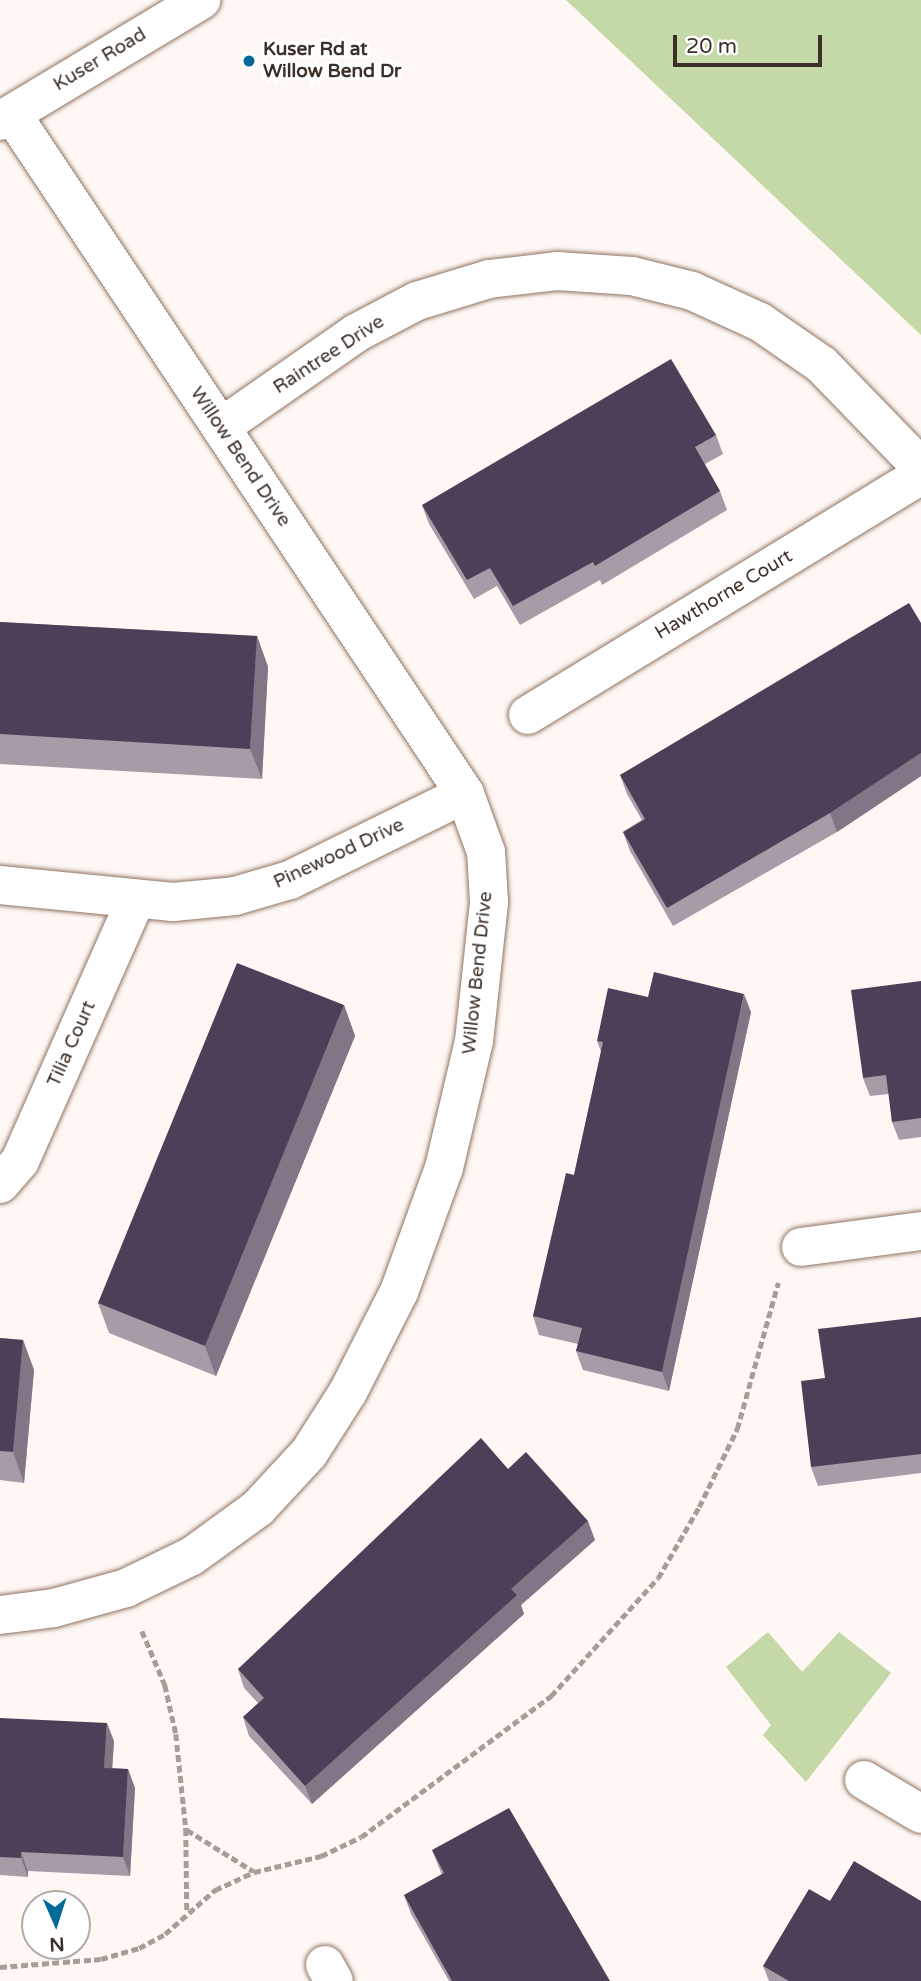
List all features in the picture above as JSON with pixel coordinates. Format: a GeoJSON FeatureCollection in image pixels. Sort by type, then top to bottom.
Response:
{"type":"FeatureCollection","features":[{"type":"Feature","properties":{"kind":"street","name":"Kuser Road"},"geometry":{"type":"LineString","coordinates":[[6,117],[201,0]]}},
{"type":"Feature","properties":{"kind":"street","name":"Willow Bend Drive"},"geometry":{"type":"LineString","coordinates":[[0,1615],[54,1608],[126,1588],[192,1556],[258,1508],[300,1462],[348,1392],[399,1292],[444,1168],[474,1041],[489,902],[486,852],[465,794],[221,427],[6,117]]}},
{"type":"Feature","properties":{"kind":"street","name":"Raintree Drive"},"geometry":{"type":"LineString","coordinates":[[221,427],[356,333],[417,301],[489,279],[557,271],[632,276],[692,292],[760,322],[822,365],[921,467]]}},
{"type":"Feature","properties":{"kind":"street","name":"Hawthorne Court"},"geometry":{"type":"LineString","coordinates":[[528,715],[921,475]]}},
{"type":"Feature","properties":{"kind":"street","name":"Pinewood Drive"},"geometry":{"type":"LineString","coordinates":[[0,885],[173,902],[235,895],[290,880],[465,794]]}},
{"type":"Feature","properties":{"kind":"street","name":"Tilia Court"},"geometry":{"type":"LineString","coordinates":[[0,1184],[20,1161],[136,899]]}},
{"type":"Feature","properties":{"kind":"street"},"geometry":{"type":"LineString","coordinates":[[801,1247],[921,1231]]}},
{"type":"Feature","properties":{"kind":"street"},"geometry":{"type":"LineString","coordinates":[[864,1780],[921,1814]]}},
{"type":"Feature","properties":{"kind":"path"},"geometry":{"type":"LineString","coordinates":[[0,1967],[101,1959],[139,1948],[165,1934],[187,1911],[215,1890],[254,1872],[321,1856],[361,1837],[551,1696],[610,1634],[657,1578],[699,1507],[737,1429],[783,1260],[801,1247]]}},
{"type":"Feature","properties":{"kind":"path"},"geometry":{"type":"LineString","coordinates":[[126,1588],[165,1685],[176,1734],[186,1829],[187,1911]]}},
{"type":"Feature","properties":{"kind":"path"},"geometry":{"type":"LineString","coordinates":[[186,1829],[254,1872]]}},
{"type":"Feature","properties":{"kind":"green space"},"geometry":{"type":"Polygon","coordinates":[[[566,0],[921,0],[921,335],[566,0]]]}},
{"type":"Feature","properties":{"kind":"green space"},"geometry":{"type":"Polygon","coordinates":[[[768,1632],[802,1672],[839,1632],[891,1673],[806,1782],[763,1735],[771,1725],[726,1667],[768,1632]]]}},
{"type":"Feature","properties":{"kind":"building"},"geometry":{"type":"Polygon","coordinates":[[[671,359],[716,435],[695,447],[720,491],[595,566],[593,562],[513,606],[490,568],[467,580],[422,505],[671,359]]]}},
{"type":"Feature","properties":{"kind":"building"},"geometry":{"type":"Polygon","coordinates":[[[909,603],[921,623],[921,753],[830,813],[667,908],[623,832],[645,819],[620,775],[909,603]]]}},
{"type":"Feature","properties":{"kind":"building"},"geometry":{"type":"Polygon","coordinates":[[[0,622],[257,636],[250,749],[0,734],[0,622]]]}},
{"type":"Feature","properties":{"kind":"building"},"geometry":{"type":"Polygon","coordinates":[[[237,963],[344,1005],[205,1346],[98,1303],[237,963]]]}},
{"type":"Feature","properties":{"kind":"building"},"geometry":{"type":"Polygon","coordinates":[[[654,972],[744,994],[662,1372],[576,1351],[582,1328],[533,1316],[566,1173],[574,1175],[603,1042],[597,1041],[608,988],[648,997],[654,972]]]}},
{"type":"Feature","properties":{"kind":"building"},"geometry":{"type":"Polygon","coordinates":[[[921,981],[921,1118],[892,1122],[886,1075],[863,1078],[851,990],[921,981]]]}},
{"type":"Feature","properties":{"kind":"building"},"geometry":{"type":"Polygon","coordinates":[[[921,1317],[921,1454],[811,1467],[801,1381],[825,1378],[818,1329],[921,1317]]]}},
{"type":"Feature","properties":{"kind":"building"},"geometry":{"type":"Polygon","coordinates":[[[0,1338],[23,1340],[13,1452],[0,1451],[0,1338]]]}},
{"type":"Feature","properties":{"kind":"building"},"geometry":{"type":"Polygon","coordinates":[[[481,1438],[508,1469],[526,1452],[588,1521],[511,1589],[517,1595],[305,1786],[243,1717],[264,1698],[238,1669],[481,1438]]]}},
{"type":"Feature","properties":{"kind":"building"},"geometry":{"type":"Polygon","coordinates":[[[0,1718],[107,1723],[104,1768],[128,1769],[123,1857],[21,1852],[21,1858],[0,1857],[0,1718]]]}},
{"type":"Feature","properties":{"kind":"building"},"geometry":{"type":"Polygon","coordinates":[[[509,1808],[610,1981],[452,1981],[404,1895],[444,1873],[432,1850],[509,1808]]]}},
{"type":"Feature","properties":{"kind":"building"},"geometry":{"type":"Polygon","coordinates":[[[854,1861],[921,1901],[921,1981],[789,1981],[763,1966],[809,1889],[830,1901],[854,1861]]]}},
{"type":"Feature","properties":{"kind":"place","name":"Kuser Rd at Willow Bend Dr"},"geometry":{"type":"Point","coordinates":[249,61]}}]}
